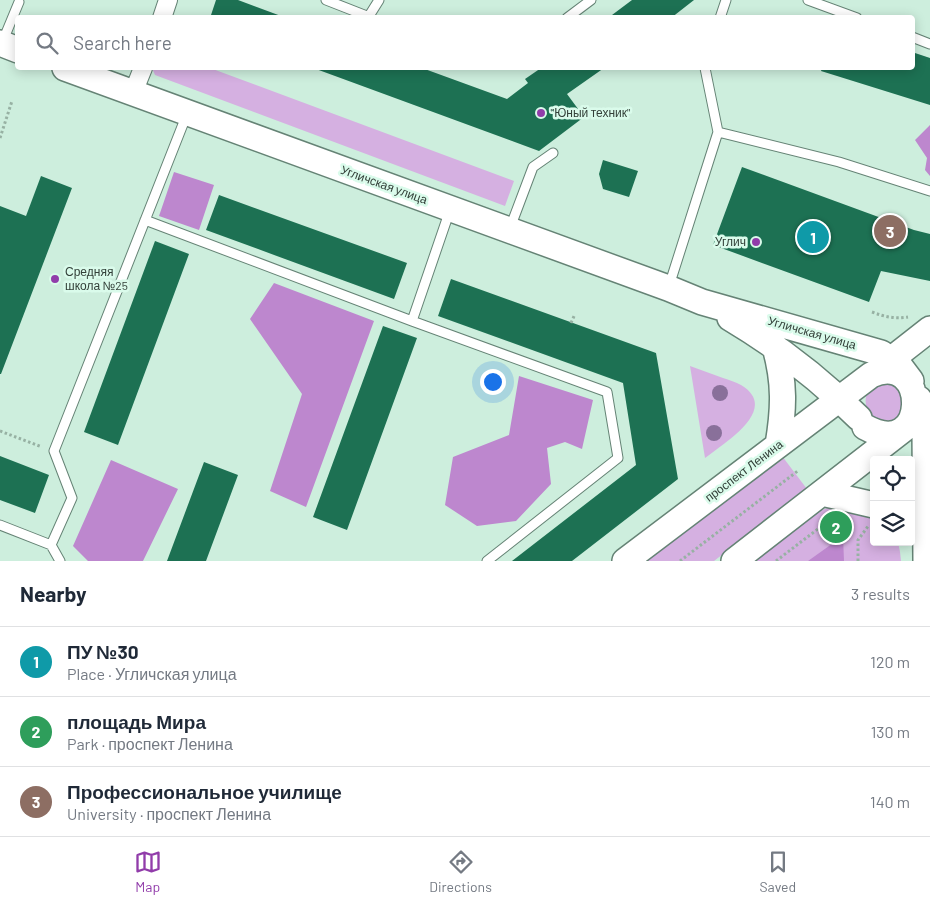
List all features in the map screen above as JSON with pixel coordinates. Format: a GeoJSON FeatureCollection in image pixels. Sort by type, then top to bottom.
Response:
{"type":"FeatureCollection","features":[{"type":"Feature","properties":{"kind":"main road","name":"Угличская улица"},"geometry":{"type":"LineString","coordinates":[[71,70],[702,302],[881,354],[899,365],[919,413]]}},
{"type":"Feature","properties":{"kind":"main road","name":"Угличская улица"},"geometry":{"type":"LineString","coordinates":[[702,302],[775,347],[840,399],[862,422]]}},
{"type":"Feature","properties":{"kind":"main road","name":"проспект Ленина"},"geometry":{"type":"LineString","coordinates":[[625,561],[892,359],[922,322]]}},
{"type":"Feature","properties":{"kind":"main road"},"geometry":{"type":"LineString","coordinates":[[775,347],[780,367],[783,401],[778,445]]}},
{"type":"Feature","properties":{"kind":"main road"},"geometry":{"type":"LineString","coordinates":[[882,454],[862,422],[856,408],[856,397],[858,389],[867,378],[879,372],[898,372],[919,413],[928,481],[925,561]]}},
{"type":"Feature","properties":{"kind":"main road"},"geometry":{"type":"LineString","coordinates":[[862,422],[874,432],[894,434],[919,413]]}},
{"type":"Feature","properties":{"kind":"main road"},"geometry":{"type":"LineString","coordinates":[[734,561],[822,493],[882,454],[919,413]]}},
{"type":"Feature","properties":{"kind":"main road"},"geometry":{"type":"LineString","coordinates":[[822,493],[870,512]]}},
{"type":"Feature","properties":{"kind":"main road"},"geometry":{"type":"LineString","coordinates":[[915,519],[920,530],[925,561]]}},
{"type":"Feature","properties":{"kind":"street"},"geometry":{"type":"LineString","coordinates":[[163,15],[168,0]]}},
{"type":"Feature","properties":{"kind":"street"},"geometry":{"type":"LineString","coordinates":[[133,92],[142,70]]}},
{"type":"Feature","properties":{"kind":"lane"},"geometry":{"type":"LineString","coordinates":[[326,0],[365,15]]}},
{"type":"Feature","properties":{"kind":"lane"},"geometry":{"type":"LineString","coordinates":[[371,15],[379,0]]}},
{"type":"Feature","properties":{"kind":"lane"},"geometry":{"type":"LineString","coordinates":[[571,15],[591,0]]}},
{"type":"Feature","properties":{"kind":"lane"},"geometry":{"type":"LineString","coordinates":[[721,15],[726,0]]}},
{"type":"Feature","properties":{"kind":"lane"},"geometry":{"type":"LineString","coordinates":[[808,0],[849,15]]}},
{"type":"Feature","properties":{"kind":"lane"},"geometry":{"type":"LineString","coordinates":[[6,46],[18,2]]}},
{"type":"Feature","properties":{"kind":"lane"},"geometry":{"type":"LineString","coordinates":[[915,38],[930,44]]}},
{"type":"Feature","properties":{"kind":"lane"},"geometry":{"type":"LineString","coordinates":[[668,288],[718,132],[705,70]]}},
{"type":"Feature","properties":{"kind":"lane"},"geometry":{"type":"LineString","coordinates":[[51,545],[72,498],[54,451],[188,113]]}},
{"type":"Feature","properties":{"kind":"lane"},"geometry":{"type":"LineString","coordinates":[[718,132],[839,162],[930,191]]}},
{"type":"Feature","properties":{"kind":"lane"},"geometry":{"type":"LineString","coordinates":[[509,231],[533,167],[553,153]]}},
{"type":"Feature","properties":{"kind":"lane"},"geometry":{"type":"LineString","coordinates":[[412,321],[450,209]]}},
{"type":"Feature","properties":{"kind":"lane"},"geometry":{"type":"LineString","coordinates":[[145,220],[412,321],[608,392],[618,458],[487,561]]}},
{"type":"Feature","properties":{"kind":"lane"},"geometry":{"type":"LineString","coordinates":[[0,525],[51,545],[60,561]]}},
{"type":"Feature","properties":{"kind":"path"},"geometry":{"type":"LineString","coordinates":[[0,138],[12,101]]}},
{"type":"Feature","properties":{"kind":"path"},"geometry":{"type":"LineString","coordinates":[[872,312],[897,319],[908,317],[922,322]]}},
{"type":"Feature","properties":{"kind":"path"},"geometry":{"type":"LineString","coordinates":[[572,323],[575,314]]}},
{"type":"Feature","properties":{"kind":"path"},"geometry":{"type":"LineString","coordinates":[[0,432],[54,451]]}},
{"type":"Feature","properties":{"kind":"path"},"geometry":{"type":"LineString","coordinates":[[680,561],[799,470]]}},
{"type":"Feature","properties":{"kind":"path"},"geometry":{"type":"LineString","coordinates":[[776,561],[837,514]]}},
{"type":"Feature","properties":{"kind":"path"},"geometry":{"type":"LineString","coordinates":[[858,561],[858,540],[870,518]]}},
{"type":"Feature","properties":{"kind":"shaded area"},"geometry":{"type":"Polygon","coordinates":[[[153,70],[215,70],[514,181],[505,206],[155,75],[153,70]]]}},
{"type":"Feature","properties":{"kind":"shaded area"},"geometry":{"type":"Polygon","coordinates":[[[930,125],[930,176],[925,170],[927,158],[915,140],[930,125]]]}},
{"type":"Feature","properties":{"kind":"shaded area"},"geometry":{"type":"Polygon","coordinates":[[[174,172],[214,185],[199,230],[159,216],[174,172]]]}},
{"type":"Feature","properties":{"kind":"shaded area"},"geometry":{"type":"Polygon","coordinates":[[[274,283],[374,321],[306,507],[270,491],[302,394],[250,319],[274,283]]]}},
{"type":"Feature","properties":{"kind":"shaded area"},"geometry":{"type":"Polygon","coordinates":[[[690,366],[741,385],[752,394],[755,404],[752,415],[745,425],[705,458],[690,366]]]}},
{"type":"Feature","properties":{"kind":"shaded area"},"geometry":{"type":"Polygon","coordinates":[[[519,376],[593,400],[582,449],[565,442],[547,448],[551,484],[516,521],[477,526],[445,505],[453,457],[509,435],[519,376]]]}},
{"type":"Feature","properties":{"kind":"shaded area"},"geometry":{"type":"Polygon","coordinates":[[[896,382],[907,408],[891,422],[873,418],[866,406],[867,394],[871,386],[896,382]]]}},
{"type":"Feature","properties":{"kind":"shaded area"},"geometry":{"type":"Polygon","coordinates":[[[782,456],[807,489],[714,561],[646,561],[782,456]]]}},
{"type":"Feature","properties":{"kind":"shaded area"},"geometry":{"type":"Polygon","coordinates":[[[111,460],[178,489],[143,561],[88,561],[73,546],[111,460]]]}},
{"type":"Feature","properties":{"kind":"shaded area"},"geometry":{"type":"Polygon","coordinates":[[[837,504],[870,508],[870,546],[899,546],[901,561],[754,561],[817,512],[837,504]]]}},
{"type":"Feature","properties":{"kind":"shaded area"},"geometry":{"type":"Polygon","coordinates":[[[843,536],[844,561],[808,561],[843,536]]]}},
{"type":"Feature","properties":{"kind":"building"},"geometry":{"type":"Polygon","coordinates":[[[216,0],[238,0],[278,15],[211,15],[216,0]]]}},
{"type":"Feature","properties":{"kind":"building"},"geometry":{"type":"Polygon","coordinates":[[[632,0],[694,0],[675,15],[612,15],[632,0]]]}},
{"type":"Feature","properties":{"kind":"building"},"geometry":{"type":"Polygon","coordinates":[[[915,53],[930,58],[930,105],[821,71],[915,70],[915,53]]]}},
{"type":"Feature","properties":{"kind":"building"},"geometry":{"type":"Polygon","coordinates":[[[319,70],[427,70],[507,99],[528,83],[525,79],[538,70],[601,70],[567,94],[584,117],[539,151],[319,70]]]}},
{"type":"Feature","properties":{"kind":"building"},"geometry":{"type":"Polygon","coordinates":[[[603,160],[638,171],[629,197],[603,189],[599,174],[603,160]]]}},
{"type":"Feature","properties":{"kind":"building"},"geometry":{"type":"Polygon","coordinates":[[[742,167],[914,230],[930,234],[930,281],[881,271],[869,302],[713,245],[742,167]]]}},
{"type":"Feature","properties":{"kind":"building"},"geometry":{"type":"Polygon","coordinates":[[[41,176],[72,188],[0,374],[0,206],[26,216],[41,176]]]}},
{"type":"Feature","properties":{"kind":"building"},"geometry":{"type":"Polygon","coordinates":[[[219,195],[407,263],[394,299],[206,230],[219,195]]]}},
{"type":"Feature","properties":{"kind":"building"},"geometry":{"type":"Polygon","coordinates":[[[155,241],[189,254],[118,445],[84,432],[155,241]]]}},
{"type":"Feature","properties":{"kind":"building"},"geometry":{"type":"Polygon","coordinates":[[[451,279],[656,353],[678,479],[572,561],[512,561],[636,465],[623,383],[438,316],[451,279]]]}},
{"type":"Feature","properties":{"kind":"building"},"geometry":{"type":"Polygon","coordinates":[[[383,326],[417,338],[347,530],[313,517],[383,326]]]}},
{"type":"Feature","properties":{"kind":"building"},"geometry":{"type":"Polygon","coordinates":[[[0,456],[49,475],[35,513],[0,500],[0,456]]]}},
{"type":"Feature","properties":{"kind":"building"},"geometry":{"type":"Polygon","coordinates":[[[204,462],[238,475],[206,561],[167,561],[204,462]]]}},
{"type":"Feature","properties":{"kind":"place","name":"\"Юный техник\""},"geometry":{"type":"Point","coordinates":[541,113]}},
{"type":"Feature","properties":{"kind":"place","name":"Профессиональное училище"},"geometry":{"type":"Point","coordinates":[890,231]}},
{"type":"Feature","properties":{"kind":"place","name":"ПУ №30"},"geometry":{"type":"Point","coordinates":[813,237]}},
{"type":"Feature","properties":{"kind":"place","name":"Углич"},"geometry":{"type":"Point","coordinates":[756,242]}},
{"type":"Feature","properties":{"kind":"place","name":"Средняя школа №25"},"geometry":{"type":"Point","coordinates":[55,279]}},
{"type":"Feature","properties":{"kind":"place","name":"площадь Мира"},"geometry":{"type":"Point","coordinates":[836,527]}}]}
